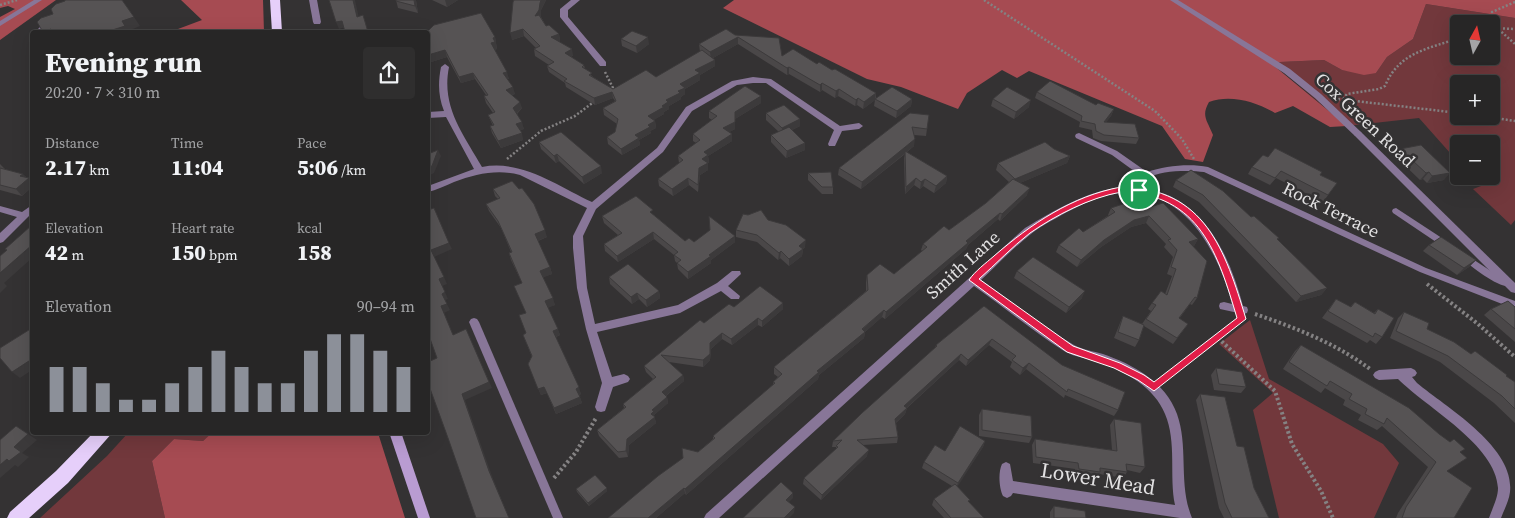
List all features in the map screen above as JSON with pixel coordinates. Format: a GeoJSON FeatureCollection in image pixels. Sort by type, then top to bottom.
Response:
{"type":"FeatureCollection","features":[{"type":"Feature","properties":{"kind":"highway"},"geometry":{"type":"LineString","coordinates":[[275,0],[277,30]]}},
{"type":"Feature","properties":{"kind":"highway"},"geometry":{"type":"LineString","coordinates":[[16,518],[62,478],[102,435]]}},
{"type":"Feature","properties":{"kind":"main road"},"geometry":{"type":"LineString","coordinates":[[396,435],[424,518]]}},
{"type":"Feature","properties":{"kind":"street"},"geometry":{"type":"LineString","coordinates":[[313,0],[317,22]]}},
{"type":"Feature","properties":{"kind":"street"},"geometry":{"type":"LineString","coordinates":[[576,0],[564,9],[564,17],[603,64]]}},
{"type":"Feature","properties":{"kind":"street"},"geometry":{"type":"LineString","coordinates":[[445,67],[442,76],[443,95],[448,114],[479,170]]}},
{"type":"Feature","properties":{"kind":"street"},"geometry":{"type":"LineString","coordinates":[[601,406],[608,383],[591,329],[582,288],[578,248],[578,236],[593,207],[660,150],[689,109],[735,83],[753,80],[768,82],[839,129],[859,126]]}},
{"type":"Feature","properties":{"kind":"street"},"geometry":{"type":"LineString","coordinates":[[430,115],[448,114]]}},
{"type":"Feature","properties":{"kind":"street"},"geometry":{"type":"LineString","coordinates":[[832,144],[839,129]]}},
{"type":"Feature","properties":{"kind":"street","name":"Cox Green Road"},"geometry":{"type":"LineString","coordinates":[[1358,134],[1513,287]]}},
{"type":"Feature","properties":{"kind":"street"},"geometry":{"type":"LineString","coordinates":[[430,188],[479,170],[497,167],[523,172],[593,207]]}},
{"type":"Feature","properties":{"kind":"street","name":"Smith Lane"},"geometry":{"type":"LineString","coordinates":[[710,518],[1028,231],[1069,207],[1105,192],[1139,190],[1166,198],[1192,214],[1202,225],[1218,252],[1241,309]]}},
{"type":"Feature","properties":{"kind":"street"},"geometry":{"type":"LineString","coordinates":[[0,209],[29,212]]}},
{"type":"Feature","properties":{"kind":"street"},"geometry":{"type":"LineString","coordinates":[[0,240],[29,212]]}},
{"type":"Feature","properties":{"kind":"street"},"geometry":{"type":"LineString","coordinates":[[591,329],[680,309],[721,286],[736,274]]}},
{"type":"Feature","properties":{"kind":"street"},"geometry":{"type":"LineString","coordinates":[[973,280],[1070,349],[1117,365],[1141,378],[1154,388],[1172,415],[1184,515]]}},
{"type":"Feature","properties":{"kind":"street"},"geometry":{"type":"LineString","coordinates":[[721,286],[735,296]]}},
{"type":"Feature","properties":{"kind":"street"},"geometry":{"type":"LineString","coordinates":[[1224,306],[1241,309]]}},
{"type":"Feature","properties":{"kind":"street"},"geometry":{"type":"LineString","coordinates":[[1379,376],[1406,374],[1414,388],[1483,443],[1496,458],[1503,473],[1504,490],[1495,518]]}},
{"type":"Feature","properties":{"kind":"street"},"geometry":{"type":"LineString","coordinates":[[608,383],[624,379]]}},
{"type":"Feature","properties":{"kind":"street","name":"Lower Mead"},"geometry":{"type":"LineString","coordinates":[[1006,468],[1007,490],[1184,515]]}},
{"type":"Feature","properties":{"kind":"lane"},"geometry":{"type":"LineString","coordinates":[[0,24],[39,0]]}},
{"type":"Feature","properties":{"kind":"lane","name":"Cox Green Road"},"geometry":{"type":"LineString","coordinates":[[1173,0],[1287,71],[1318,96],[1358,134]]}},
{"type":"Feature","properties":{"kind":"lane"},"geometry":{"type":"LineString","coordinates":[[40,30],[52,18]]}},
{"type":"Feature","properties":{"kind":"lane"},"geometry":{"type":"LineString","coordinates":[[1079,136],[1106,147],[1131,161],[1146,176],[1139,190]]}},
{"type":"Feature","properties":{"kind":"lane","name":"Rock Terrace"},"geometry":{"type":"LineString","coordinates":[[1146,176],[1159,172],[1199,168],[1252,190],[1424,270],[1515,306]]}},
{"type":"Feature","properties":{"kind":"lane"},"geometry":{"type":"LineString","coordinates":[[1396,210],[1497,279],[1513,287]]}},
{"type":"Feature","properties":{"kind":"lane"},"geometry":{"type":"LineString","coordinates":[[474,322],[558,518]]}},
{"type":"Feature","properties":{"kind":"path"},"geometry":{"type":"LineString","coordinates":[[0,5],[17,0]]}},
{"type":"Feature","properties":{"kind":"path"},"geometry":{"type":"LineString","coordinates":[[984,0],[1155,111],[1182,139],[1199,168]]}},
{"type":"Feature","properties":{"kind":"path"},"geometry":{"type":"LineString","coordinates":[[1492,15],[1492,12],[1515,2]]}},
{"type":"Feature","properties":{"kind":"path"},"geometry":{"type":"LineString","coordinates":[[1500,29],[1515,30]]}},
{"type":"Feature","properties":{"kind":"path"},"geometry":{"type":"LineString","coordinates":[[1500,33],[1515,44]]}},
{"type":"Feature","properties":{"kind":"path"},"geometry":{"type":"LineString","coordinates":[[1342,99],[1347,94],[1379,89],[1385,86],[1390,76],[1409,55],[1450,41]]}},
{"type":"Feature","properties":{"kind":"path"},"geometry":{"type":"LineString","coordinates":[[603,64],[603,70],[610,79],[613,88],[605,94]]}},
{"type":"Feature","properties":{"kind":"path"},"geometry":{"type":"LineString","coordinates":[[1318,96],[1450,113]]}},
{"type":"Feature","properties":{"kind":"path"},"geometry":{"type":"LineString","coordinates":[[497,167],[541,131],[575,116],[598,100]]}},
{"type":"Feature","properties":{"kind":"path"},"geometry":{"type":"LineString","coordinates":[[1500,119],[1515,121]]}},
{"type":"Feature","properties":{"kind":"path"},"geometry":{"type":"LineString","coordinates":[[1424,270],[1424,282],[1478,324],[1515,358]]}},
{"type":"Feature","properties":{"kind":"path"},"geometry":{"type":"LineString","coordinates":[[1154,388],[1242,319],[1241,309],[1303,331],[1360,361],[1379,376]]}},
{"type":"Feature","properties":{"kind":"path"},"geometry":{"type":"LineString","coordinates":[[1218,338],[1275,392],[1292,444],[1321,491],[1333,518]]}},
{"type":"Feature","properties":{"kind":"path"},"geometry":{"type":"LineString","coordinates":[[545,488],[576,452],[591,430],[601,406]]}},
{"type":"Feature","properties":{"kind":"shaded area"},"geometry":{"type":"Polygon","coordinates":[[[0,0],[56,0],[0,40],[0,17],[15,9],[8,6],[0,8],[0,0]]]}},
{"type":"Feature","properties":{"kind":"shaded area"},"geometry":{"type":"Polygon","coordinates":[[[181,0],[263,0],[264,30],[175,30],[202,20],[181,0]]]}},
{"type":"Feature","properties":{"kind":"shaded area"},"geometry":{"type":"Polygon","coordinates":[[[734,0],[1515,0],[1515,18],[1426,4],[1413,39],[1387,57],[1376,73],[1364,75],[1342,70],[1324,60],[1280,62],[1273,65],[1347,126],[1330,127],[1293,106],[1275,113],[1243,100],[1226,99],[1209,102],[1205,115],[1213,135],[1203,162],[1185,159],[1162,126],[1029,71],[1017,78],[1002,70],[967,93],[958,109],[901,87],[867,79],[723,8],[734,0]]]}},
{"type":"Feature","properties":{"kind":"shaded area"},"geometry":{"type":"Polygon","coordinates":[[[1426,4],[1496,15],[1450,15],[1450,65],[1500,65],[1500,16],[1515,18],[1515,220],[1511,225],[1473,189],[1480,185],[1500,185],[1500,135],[1450,135],[1450,153],[1419,118],[1347,126],[1286,74],[1272,65],[1280,62],[1324,60],[1342,70],[1376,73],[1387,57],[1413,39],[1426,4]]]}},
{"type":"Feature","properties":{"kind":"shaded area"},"geometry":{"type":"Polygon","coordinates":[[[1250,320],[1269,379],[1383,444],[1399,463],[1374,518],[1279,518],[1253,410],[1273,393],[1219,344],[1250,320]]]}},
{"type":"Feature","properties":{"kind":"shaded area"},"geometry":{"type":"Polygon","coordinates":[[[126,435],[210,435],[203,441],[174,439],[152,461],[165,518],[40,518],[107,456],[126,435]]]}},
{"type":"Feature","properties":{"kind":"shaded area"},"geometry":{"type":"Polygon","coordinates":[[[210,435],[379,435],[405,518],[165,518],[152,461],[174,439],[203,441],[210,435]]]}},
{"type":"Feature","properties":{"kind":"building"},"geometry":{"type":"Polygon","coordinates":[[[122,0],[134,17],[122,21],[125,26],[112,30],[42,30],[37,22],[41,18],[53,14],[51,9],[56,4],[65,1],[122,0]]]}},
{"type":"Feature","properties":{"kind":"building"},"geometry":{"type":"Polygon","coordinates":[[[329,0],[353,0],[357,17],[363,15],[367,30],[344,30],[342,21],[336,22],[329,0]]]}},
{"type":"Feature","properties":{"kind":"building"},"geometry":{"type":"Polygon","coordinates":[[[414,0],[415,6],[396,1],[414,0]]]}},
{"type":"Feature","properties":{"kind":"building"},"geometry":{"type":"Polygon","coordinates":[[[514,0],[541,0],[539,10],[535,16],[539,15],[546,26],[549,25],[559,34],[551,37],[572,49],[565,53],[584,65],[582,67],[592,73],[589,75],[613,89],[646,70],[656,77],[702,50],[715,60],[695,70],[700,73],[680,84],[685,88],[678,91],[680,93],[666,100],[668,102],[662,106],[664,107],[648,116],[655,121],[648,125],[650,127],[635,135],[639,138],[621,149],[607,137],[615,132],[618,119],[603,108],[616,101],[612,92],[594,98],[564,81],[567,79],[547,66],[554,62],[534,49],[540,46],[523,29],[510,33],[514,0]]]}},
{"type":"Feature","properties":{"kind":"building"},"geometry":{"type":"Polygon","coordinates":[[[481,13],[495,37],[493,38],[495,42],[491,43],[507,72],[503,73],[513,87],[506,90],[520,102],[513,108],[522,122],[516,124],[522,133],[498,141],[490,126],[494,125],[488,115],[495,112],[484,96],[488,95],[473,73],[459,77],[445,50],[430,54],[429,30],[434,25],[481,13]]]}},
{"type":"Feature","properties":{"kind":"building"},"geometry":{"type":"Polygon","coordinates":[[[726,29],[735,35],[779,38],[782,56],[793,49],[817,64],[819,62],[832,70],[835,69],[876,93],[864,102],[858,98],[856,100],[839,89],[836,91],[822,83],[820,85],[789,67],[787,68],[738,37],[710,52],[699,44],[726,29]]]}},
{"type":"Feature","properties":{"kind":"building"},"geometry":{"type":"Polygon","coordinates":[[[632,31],[648,37],[636,46],[621,39],[632,31]]]}},
{"type":"Feature","properties":{"kind":"building"},"geometry":{"type":"Polygon","coordinates":[[[1050,81],[1096,105],[1098,103],[1114,109],[1104,122],[1135,124],[1139,138],[1104,135],[1096,131],[1095,124],[1081,121],[1082,116],[1037,92],[1050,81]]]}},
{"type":"Feature","properties":{"kind":"building"},"geometry":{"type":"Polygon","coordinates":[[[745,86],[761,96],[735,112],[735,122],[723,128],[732,134],[704,152],[708,155],[702,159],[708,163],[699,168],[698,185],[688,178],[672,189],[658,179],[683,160],[678,156],[700,140],[693,134],[717,116],[709,111],[745,86]]]}},
{"type":"Feature","properties":{"kind":"building"},"geometry":{"type":"Polygon","coordinates":[[[892,87],[912,99],[897,111],[875,99],[892,87]]]}},
{"type":"Feature","properties":{"kind":"building"},"geometry":{"type":"Polygon","coordinates":[[[1007,87],[1031,100],[1016,112],[993,99],[1007,87]]]}},
{"type":"Feature","properties":{"kind":"building"},"geometry":{"type":"Polygon","coordinates":[[[784,105],[800,119],[782,128],[766,113],[784,105]]]}},
{"type":"Feature","properties":{"kind":"building"},"geometry":{"type":"Polygon","coordinates":[[[910,113],[929,115],[927,129],[912,127],[915,139],[862,182],[839,168],[910,113]]]}},
{"type":"Feature","properties":{"kind":"building"},"geometry":{"type":"Polygon","coordinates":[[[789,127],[805,143],[787,151],[771,135],[789,127]]]}},
{"type":"Feature","properties":{"kind":"building"},"geometry":{"type":"Polygon","coordinates":[[[561,132],[601,166],[582,177],[557,154],[554,156],[539,142],[561,132]]]}},
{"type":"Feature","properties":{"kind":"building"},"geometry":{"type":"Polygon","coordinates":[[[1045,142],[1054,149],[1070,156],[1015,179],[998,163],[1045,142]]]}},
{"type":"Feature","properties":{"kind":"building"},"geometry":{"type":"Polygon","coordinates":[[[1421,145],[1450,173],[1432,176],[1429,172],[1426,173],[1400,149],[1421,145]]]}},
{"type":"Feature","properties":{"kind":"building"},"geometry":{"type":"Polygon","coordinates":[[[1275,148],[1322,172],[1320,175],[1337,183],[1328,195],[1281,171],[1275,178],[1252,167],[1263,155],[1268,157],[1275,148]]]}},
{"type":"Feature","properties":{"kind":"building"},"geometry":{"type":"Polygon","coordinates":[[[438,150],[430,167],[430,153],[438,150]]]}},
{"type":"Feature","properties":{"kind":"building"},"geometry":{"type":"Polygon","coordinates":[[[905,151],[947,176],[936,186],[925,179],[921,182],[916,178],[906,187],[905,151]]]}},
{"type":"Feature","properties":{"kind":"building"},"geometry":{"type":"Polygon","coordinates":[[[0,168],[23,174],[20,176],[29,178],[16,189],[0,185],[0,168]]]}},
{"type":"Feature","properties":{"kind":"building"},"geometry":{"type":"Polygon","coordinates":[[[1191,170],[1223,191],[1251,217],[1254,216],[1279,238],[1277,239],[1327,288],[1301,296],[1203,195],[1176,180],[1191,170]]]}},
{"type":"Feature","properties":{"kind":"building"},"geometry":{"type":"Polygon","coordinates":[[[831,172],[833,187],[822,187],[808,173],[831,172]]]}},
{"type":"Feature","properties":{"kind":"building"},"geometry":{"type":"Polygon","coordinates":[[[1013,179],[1030,188],[1002,214],[1000,213],[966,241],[968,243],[886,312],[884,310],[862,329],[865,332],[817,371],[819,372],[685,489],[648,518],[608,518],[658,476],[683,458],[682,448],[698,452],[715,438],[713,436],[775,383],[773,382],[782,374],[774,367],[868,290],[867,275],[880,264],[894,274],[927,247],[923,244],[944,226],[949,230],[986,203],[1013,179]]]}},
{"type":"Feature","properties":{"kind":"building"},"geometry":{"type":"Polygon","coordinates":[[[512,181],[519,189],[522,188],[534,204],[545,230],[535,234],[550,267],[540,271],[553,298],[545,301],[558,329],[553,331],[579,387],[576,389],[580,397],[554,408],[544,387],[538,389],[528,364],[532,356],[523,335],[526,333],[519,315],[526,313],[514,286],[522,283],[509,253],[512,252],[498,221],[486,204],[500,198],[493,189],[512,181]]]}},
{"type":"Feature","properties":{"kind":"building"},"geometry":{"type":"Polygon","coordinates":[[[636,196],[653,210],[650,212],[685,241],[689,238],[694,242],[710,230],[709,216],[735,236],[688,272],[677,263],[681,260],[674,255],[678,252],[653,232],[617,256],[604,244],[622,233],[602,216],[636,196]]]}},
{"type":"Feature","properties":{"kind":"building"},"geometry":{"type":"Polygon","coordinates":[[[1141,198],[1150,207],[1163,203],[1198,239],[1189,242],[1207,261],[1197,298],[1195,297],[1179,318],[1188,324],[1177,338],[1146,319],[1156,305],[1152,303],[1161,291],[1167,295],[1176,269],[1171,267],[1177,250],[1168,240],[1171,239],[1149,216],[1134,220],[1104,240],[1081,260],[1059,245],[1079,228],[1083,232],[1115,212],[1111,208],[1141,198]]]}},
{"type":"Feature","properties":{"kind":"building"},"geometry":{"type":"Polygon","coordinates":[[[434,208],[449,243],[431,250],[444,277],[439,279],[445,292],[442,294],[447,304],[441,306],[453,335],[466,329],[489,382],[462,394],[489,471],[509,518],[476,518],[430,388],[430,361],[437,358],[430,339],[430,209],[434,208]]]}},
{"type":"Feature","properties":{"kind":"building"},"geometry":{"type":"Polygon","coordinates":[[[761,210],[768,220],[786,225],[806,240],[799,246],[803,249],[789,259],[781,251],[779,253],[757,235],[736,230],[743,214],[748,215],[761,210]]]}},
{"type":"Feature","properties":{"kind":"building"},"geometry":{"type":"Polygon","coordinates":[[[30,227],[30,247],[0,273],[0,256],[7,250],[5,249],[30,227]]]}},
{"type":"Feature","properties":{"kind":"building"},"geometry":{"type":"Polygon","coordinates":[[[1441,237],[1476,260],[1464,268],[1429,245],[1441,237]]]}},
{"type":"Feature","properties":{"kind":"building"},"geometry":{"type":"Polygon","coordinates":[[[1033,257],[1085,291],[1069,307],[1017,271],[1033,257]]]}},
{"type":"Feature","properties":{"kind":"building"},"geometry":{"type":"Polygon","coordinates":[[[628,264],[659,291],[646,300],[637,293],[631,297],[609,277],[628,264]]]}},
{"type":"Feature","properties":{"kind":"building"},"geometry":{"type":"Polygon","coordinates":[[[760,286],[783,303],[762,321],[758,318],[731,339],[722,333],[710,343],[710,354],[703,360],[661,355],[683,375],[662,392],[667,397],[652,410],[654,411],[651,414],[655,417],[627,439],[626,451],[618,452],[597,430],[626,407],[623,404],[656,377],[644,366],[700,320],[704,323],[729,304],[734,307],[760,286]]]}},
{"type":"Feature","properties":{"kind":"building"},"geometry":{"type":"Polygon","coordinates":[[[1336,299],[1351,307],[1355,302],[1375,314],[1378,309],[1394,318],[1382,337],[1375,333],[1373,337],[1328,311],[1336,299]]]}},
{"type":"Feature","properties":{"kind":"building"},"geometry":{"type":"Polygon","coordinates":[[[1508,301],[1515,307],[1515,329],[1491,309],[1508,301]]]}},
{"type":"Feature","properties":{"kind":"building"},"geometry":{"type":"Polygon","coordinates":[[[984,306],[1062,365],[1125,392],[1118,410],[1068,389],[1067,392],[1029,363],[1023,368],[1012,360],[1016,356],[992,339],[968,360],[961,354],[904,406],[907,408],[895,419],[898,437],[857,440],[869,450],[822,495],[804,478],[838,447],[836,446],[842,440],[833,441],[862,413],[936,345],[984,306]]]}},
{"type":"Feature","properties":{"kind":"building"},"geometry":{"type":"Polygon","coordinates":[[[1404,312],[1429,323],[1427,329],[1454,342],[1471,354],[1475,351],[1507,375],[1515,382],[1515,409],[1502,396],[1448,356],[1396,331],[1404,312]]]}},
{"type":"Feature","properties":{"kind":"building"},"geometry":{"type":"Polygon","coordinates":[[[1123,316],[1144,325],[1139,340],[1118,332],[1123,316]]]}},
{"type":"Feature","properties":{"kind":"building"},"geometry":{"type":"Polygon","coordinates":[[[30,329],[30,360],[12,372],[0,358],[0,348],[30,329]]]}},
{"type":"Feature","properties":{"kind":"building"},"geometry":{"type":"Polygon","coordinates":[[[1301,345],[1409,408],[1439,434],[1450,442],[1454,439],[1465,449],[1460,452],[1467,458],[1447,471],[1472,488],[1454,518],[1402,518],[1406,507],[1436,462],[1387,418],[1384,424],[1365,414],[1367,409],[1349,399],[1352,394],[1330,381],[1327,386],[1289,362],[1301,345]]]}},
{"type":"Feature","properties":{"kind":"building"},"geometry":{"type":"Polygon","coordinates":[[[1216,368],[1242,372],[1246,387],[1219,384],[1216,368]]]}},
{"type":"Feature","properties":{"kind":"building"},"geometry":{"type":"Polygon","coordinates":[[[1200,394],[1225,397],[1237,446],[1244,447],[1254,488],[1269,518],[1232,518],[1225,503],[1200,394]]]}},
{"type":"Feature","properties":{"kind":"building"},"geometry":{"type":"Polygon","coordinates":[[[982,409],[1031,416],[1032,437],[982,430],[982,409]]]}},
{"type":"Feature","properties":{"kind":"building"},"geometry":{"type":"Polygon","coordinates":[[[1114,419],[1141,423],[1145,467],[1126,464],[1127,472],[1100,468],[1100,472],[1079,469],[1078,463],[1036,457],[1035,439],[1117,451],[1114,419]]]}},
{"type":"Feature","properties":{"kind":"building"},"geometry":{"type":"Polygon","coordinates":[[[16,426],[28,434],[14,447],[21,452],[0,465],[0,440],[16,426]]]}},
{"type":"Feature","properties":{"kind":"building"},"geometry":{"type":"Polygon","coordinates":[[[960,426],[985,441],[958,483],[924,462],[935,445],[945,451],[960,426]]]}},
{"type":"Feature","properties":{"kind":"building"},"geometry":{"type":"Polygon","coordinates":[[[595,475],[607,488],[588,503],[576,489],[595,475]]]}},
{"type":"Feature","properties":{"kind":"building"},"geometry":{"type":"Polygon","coordinates":[[[781,482],[793,493],[786,500],[795,507],[784,518],[743,518],[781,482]]]}},
{"type":"Feature","properties":{"kind":"building"},"geometry":{"type":"Polygon","coordinates":[[[955,484],[984,518],[951,518],[934,499],[955,484]]]}},
{"type":"Feature","properties":{"kind":"building"},"geometry":{"type":"Polygon","coordinates":[[[1054,506],[1085,511],[1086,518],[1054,518],[1054,506]]]}},
{"type":"Feature","properties":{"kind":"route"},"geometry":{"type":"LineString","coordinates":[[1139,190],[1166,198],[1192,214],[1202,225],[1218,252],[1236,297],[1242,319],[1154,388],[1141,378],[1117,365],[1070,349],[973,280],[1028,231],[1069,207],[1105,192],[1139,190]]}}]}
